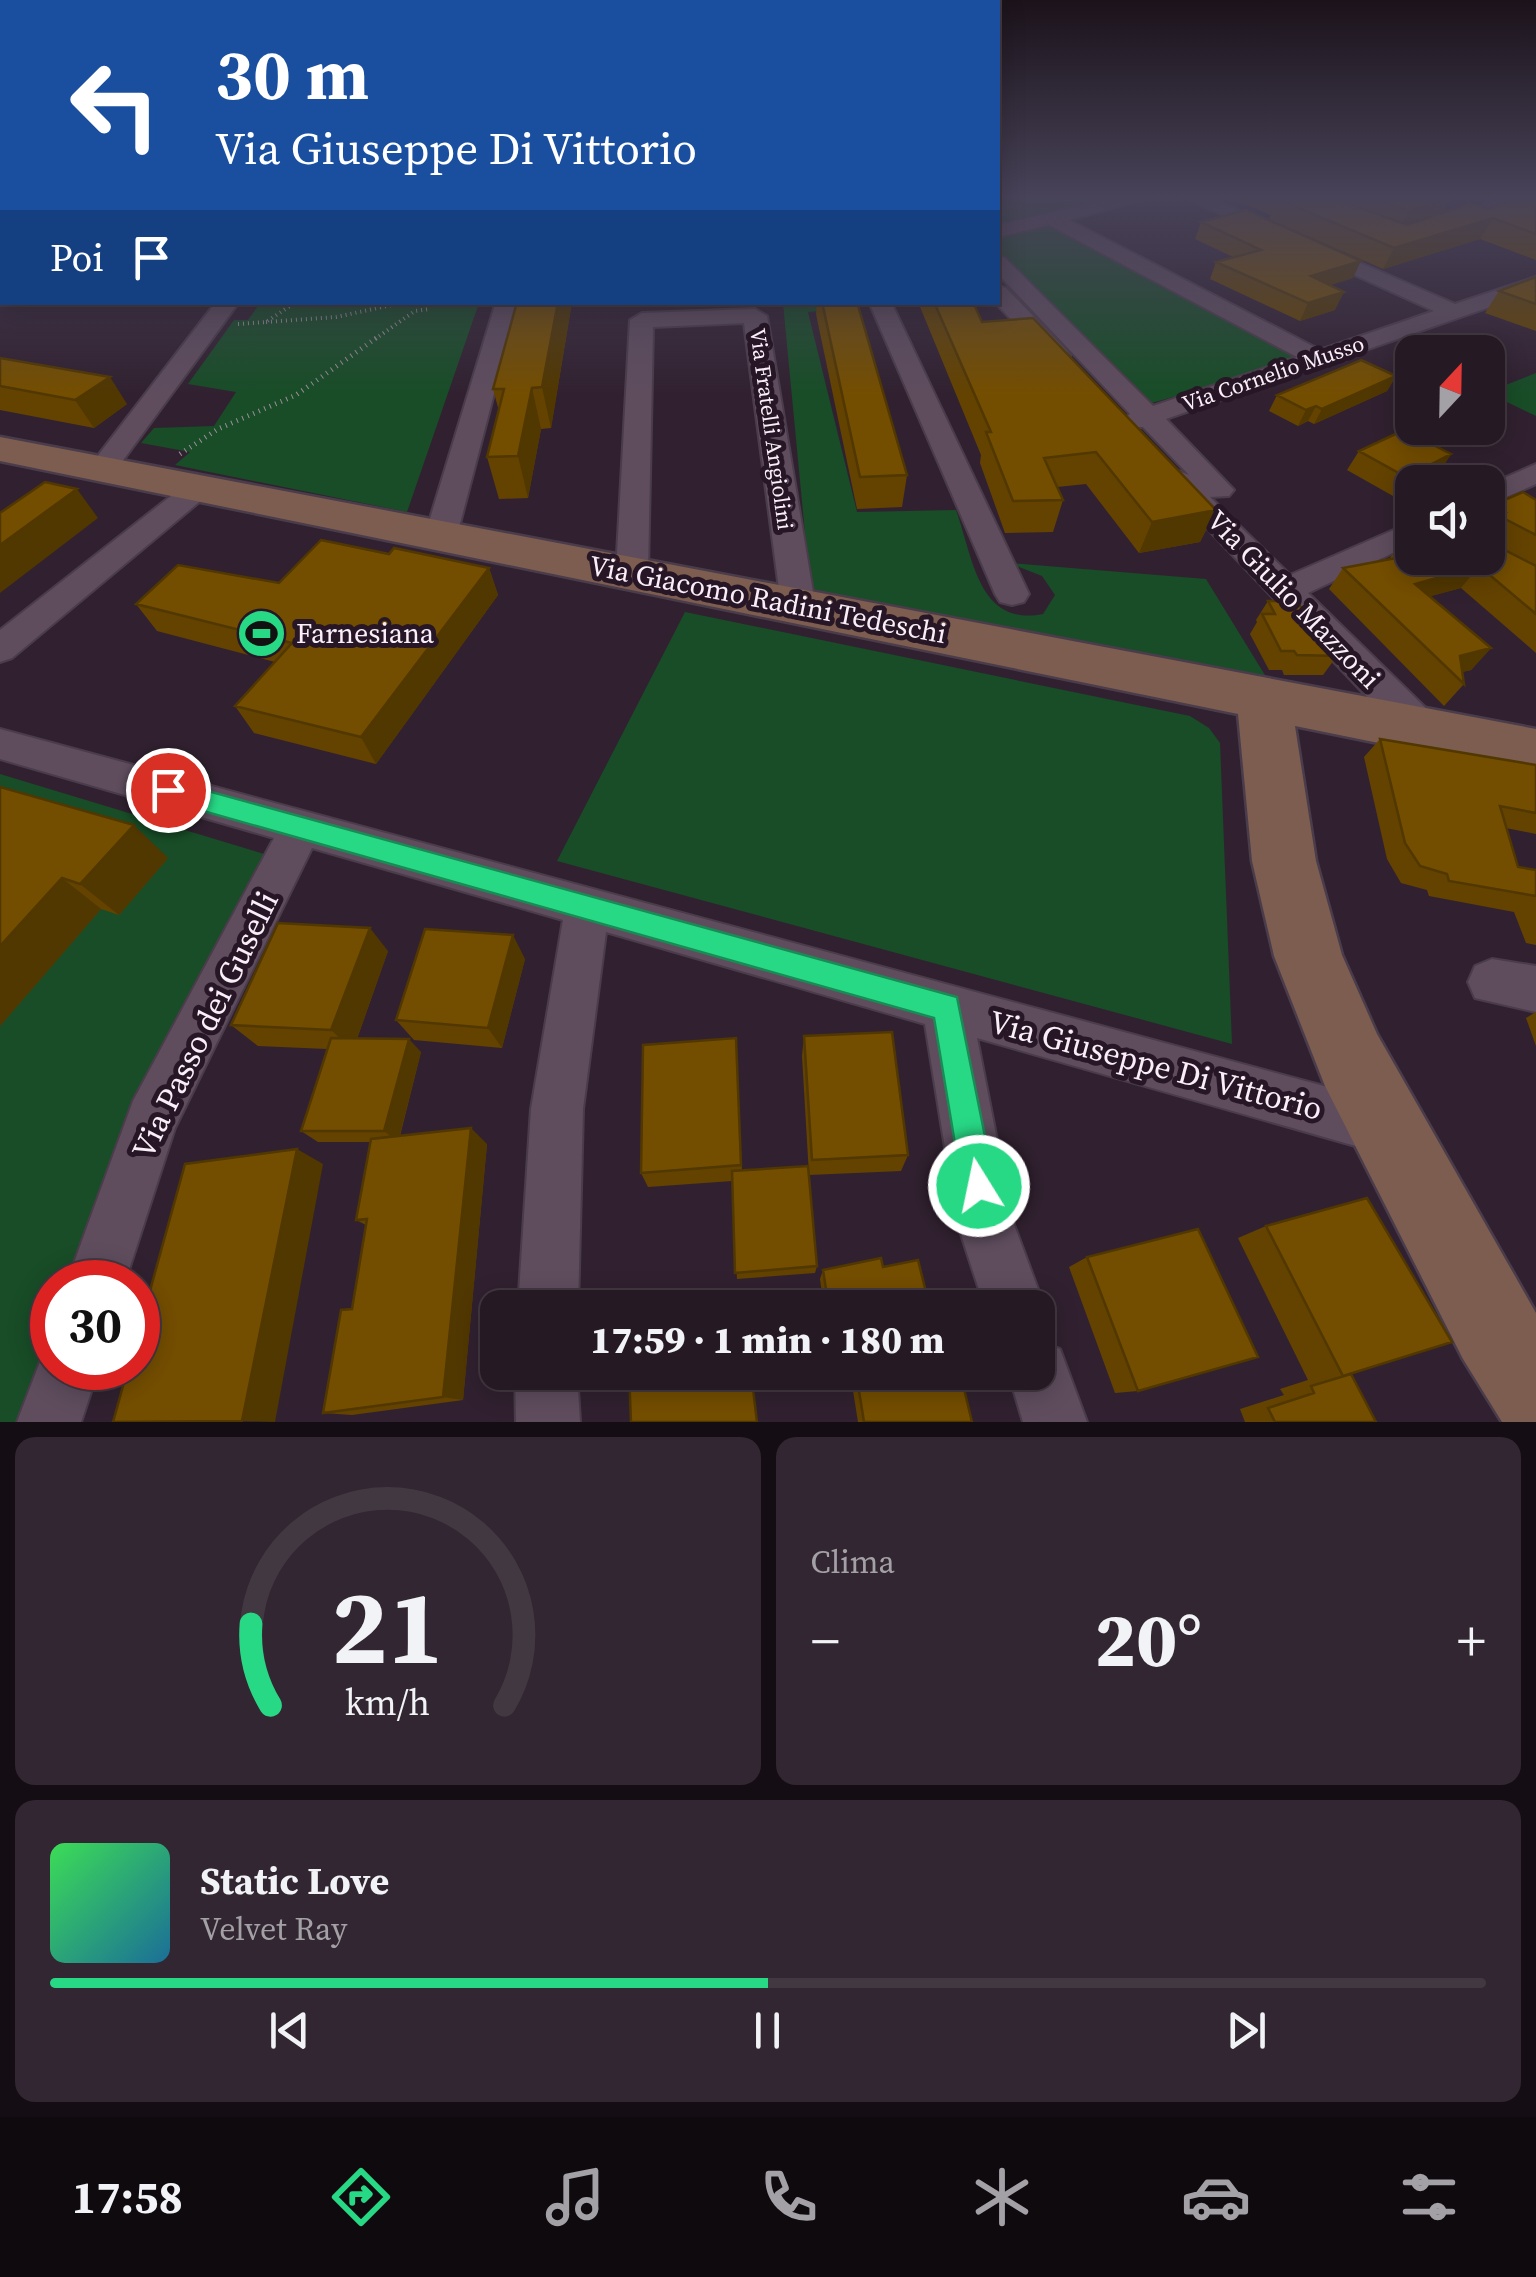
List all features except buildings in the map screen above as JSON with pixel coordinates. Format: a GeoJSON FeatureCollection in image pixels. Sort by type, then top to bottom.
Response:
{"type":"FeatureCollection","features":[{"type":"Feature","properties":{"kind":"main road","name":"Via Giacomo Radini Tedeschi"},"geometry":{"type":"LineString","coordinates":[[0,448],[104,468],[190,471],[441,534],[1536,752]]}},
{"type":"Feature","properties":{"kind":"main road"},"geometry":{"type":"LineString","coordinates":[[1264,699],[1284,861],[1308,956],[1351,1060],[1494,1328],[1536,1393]]}},
{"type":"Feature","properties":{"kind":"street"},"geometry":{"type":"LineString","coordinates":[[1135,262],[1314,357]]}},
{"type":"Feature","properties":{"kind":"street"},"geometry":{"type":"LineString","coordinates":[[1341,262],[1457,313]]}},
{"type":"Feature","properties":{"kind":"street"},"geometry":{"type":"LineString","coordinates":[[1000,264],[1138,420]]}},
{"type":"Feature","properties":{"kind":"street","name":"Via Cornelio Musso"},"geometry":{"type":"LineString","coordinates":[[1138,420],[1536,284]]}},
{"type":"Feature","properties":{"kind":"street","name":"Via Giulio Mazzoni"},"geometry":{"type":"LineString","coordinates":[[1000,296],[1138,420],[1424,731]]}},
{"type":"Feature","properties":{"kind":"street"},"geometry":{"type":"LineString","coordinates":[[441,534],[506,305]]}},
{"type":"Feature","properties":{"kind":"street"},"geometry":{"type":"LineString","coordinates":[[881,305],[1012,594]]}},
{"type":"Feature","properties":{"kind":"street"},"geometry":{"type":"LineString","coordinates":[[104,468],[227,308]]}},
{"type":"Feature","properties":{"kind":"street"},"geometry":{"type":"LineString","coordinates":[[632,572],[642,320],[692,311]]}},
{"type":"Feature","properties":{"kind":"street","name":"Via Fratelli Angiolini"},"geometry":{"type":"LineString","coordinates":[[692,311],[755,316],[798,604]]}},
{"type":"Feature","properties":{"kind":"street"},"geometry":{"type":"LineString","coordinates":[[0,649],[190,471]]}},
{"type":"Feature","properties":{"kind":"street"},"geometry":{"type":"LineString","coordinates":[[1505,488],[1536,473]]}},
{"type":"Feature","properties":{"kind":"street"},"geometry":{"type":"LineString","coordinates":[[1295,587],[1395,540]]}},
{"type":"Feature","properties":{"kind":"street","name":"Via Giuseppe Di Vittorio"},"geometry":{"type":"LineString","coordinates":[[0,744],[1387,1128]]}},
{"type":"Feature","properties":{"kind":"street","name":"Via Passo dei Guselli"},"geometry":{"type":"LineString","coordinates":[[104,1260],[152,1120],[302,828]]}},
{"type":"Feature","properties":{"kind":"street"},"geometry":{"type":"LineString","coordinates":[[549,1290],[556,1109],[587,907]]}},
{"type":"Feature","properties":{"kind":"street"},"geometry":{"type":"LineString","coordinates":[[947,1007],[985,1222],[1009,1290]]}},
{"type":"Feature","properties":{"kind":"street"},"geometry":{"type":"LineString","coordinates":[[49,1422],[60,1390]]}},
{"type":"Feature","properties":{"kind":"street"},"geometry":{"type":"LineString","coordinates":[[547,1390],[548,1422]]}},
{"type":"Feature","properties":{"kind":"street"},"geometry":{"type":"LineString","coordinates":[[1044,1390],[1055,1422]]}},
{"type":"Feature","properties":{"kind":"path"},"geometry":{"type":"LineString","coordinates":[[266,322],[292,305]]}},
{"type":"Feature","properties":{"kind":"path"},"geometry":{"type":"LineString","coordinates":[[227,308],[266,322],[292,324],[398,305]]}},
{"type":"Feature","properties":{"kind":"path"},"geometry":{"type":"LineString","coordinates":[[190,471],[218,429],[296,396],[415,311],[430,309]]}},
{"type":"Feature","properties":{"kind":"green space"},"geometry":{"type":"Polygon","coordinates":[[[1000,262],[1137,262],[1315,357],[1134,408],[1000,280],[1000,262]]]}},
{"type":"Feature","properties":{"kind":"green space"},"geometry":{"type":"Polygon","coordinates":[[[259,305],[478,305],[407,512],[175,465],[190,452],[141,443],[154,428],[214,426],[236,392],[188,384],[234,320],[248,320],[259,305]]]}},
{"type":"Feature","properties":{"kind":"green space"},"geometry":{"type":"Polygon","coordinates":[[[783,305],[830,305],[831,310],[808,312],[857,512],[956,510],[981,584],[1004,610],[1021,615],[1043,614],[1055,595],[1042,576],[1009,563],[1206,579],[1271,685],[811,596],[783,305]]]}},
{"type":"Feature","properties":{"kind":"green space"},"geometry":{"type":"Polygon","coordinates":[[[1536,373],[1536,416],[1505,401],[1505,385],[1536,373]]]}},
{"type":"Feature","properties":{"kind":"green space"},"geometry":{"type":"Polygon","coordinates":[[[685,612],[1190,716],[1209,728],[1220,743],[1232,1044],[557,861],[685,612]]]}},
{"type":"Feature","properties":{"kind":"green space"},"geometry":{"type":"Polygon","coordinates":[[[0,774],[264,854],[139,1114],[88,1260],[30,1260],[30,1390],[42,1390],[31,1422],[0,1422],[0,774]]]}},
{"type":"Feature","properties":{"kind":"place","name":"Farnesiana"},"geometry":{"type":"Point","coordinates":[261,633]}},
{"type":"Feature","properties":{"kind":"route"},"geometry":{"type":"LineString","coordinates":[[168,790],[947,1007],[979,1186]]}}]}
